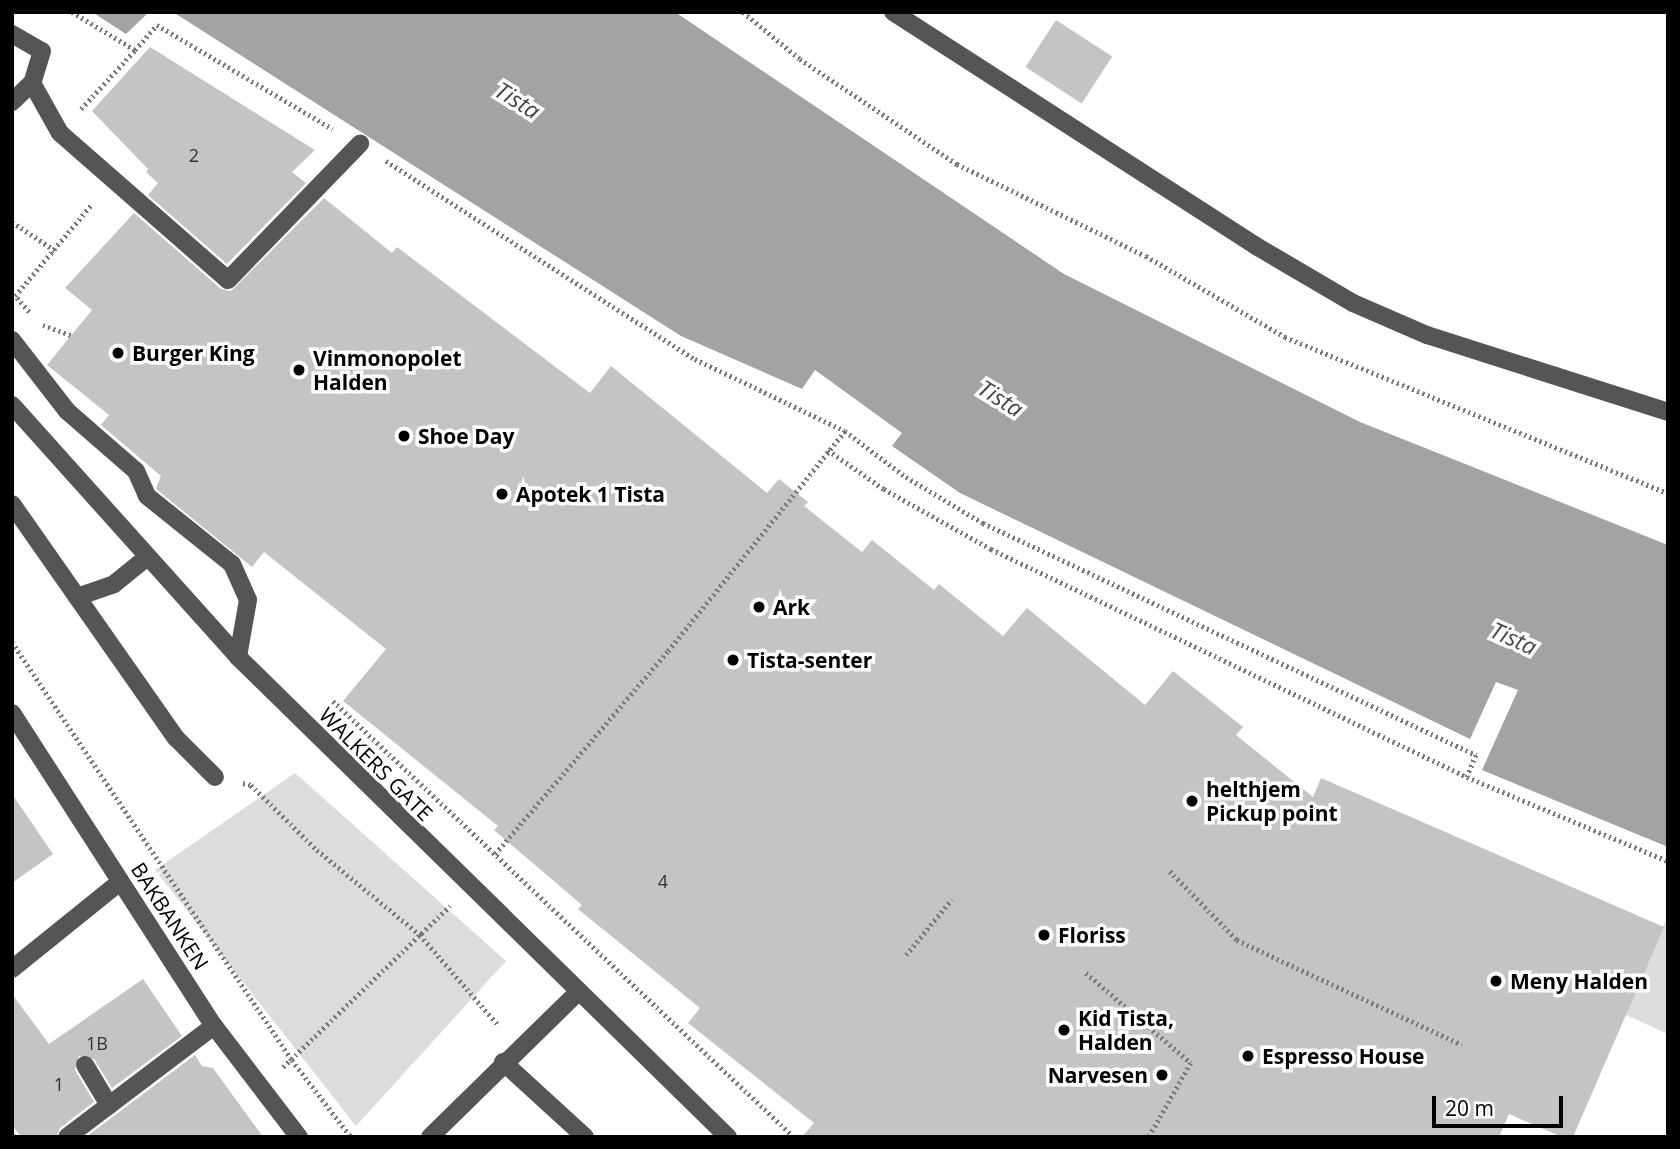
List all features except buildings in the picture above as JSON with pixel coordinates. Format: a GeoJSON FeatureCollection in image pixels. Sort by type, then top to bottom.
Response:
{"type":"FeatureCollection","features":[{"type":"Feature","properties":{"kind":"street"},"geometry":{"type":"LineString","coordinates":[[893,12],[1256,246],[1353,303],[1427,335],[1668,412]]}},
{"type":"Feature","properties":{"kind":"street"},"geometry":{"type":"LineString","coordinates":[[12,34],[42,51],[32,83],[12,102]]}},
{"type":"Feature","properties":{"kind":"street"},"geometry":{"type":"LineString","coordinates":[[32,83],[60,133],[228,280],[360,144]]}},
{"type":"Feature","properties":{"kind":"street"},"geometry":{"type":"LineString","coordinates":[[12,340],[67,411],[136,471],[147,496],[232,564],[248,600],[238,657]]}},
{"type":"Feature","properties":{"kind":"street","name":"WALKERS GATE"},"geometry":{"type":"LineString","coordinates":[[12,405],[146,558],[238,657],[728,1137]]}},
{"type":"Feature","properties":{"kind":"street"},"geometry":{"type":"LineString","coordinates":[[12,504],[176,738],[215,777]]}},
{"type":"Feature","properties":{"kind":"street"},"geometry":{"type":"LineString","coordinates":[[77,597],[114,584],[146,558]]}},
{"type":"Feature","properties":{"kind":"street","name":"BAKBANKEN"},"geometry":{"type":"LineString","coordinates":[[12,713],[214,1026],[299,1137]]}},
{"type":"Feature","properties":{"kind":"street"},"geometry":{"type":"LineString","coordinates":[[12,969],[120,882]]}},
{"type":"Feature","properties":{"kind":"street"},"geometry":{"type":"LineString","coordinates":[[430,1137],[503,1062],[578,993]]}},
{"type":"Feature","properties":{"kind":"street"},"geometry":{"type":"LineString","coordinates":[[66,1137],[214,1026]]}},
{"type":"Feature","properties":{"kind":"street"},"geometry":{"type":"LineString","coordinates":[[503,1062],[585,1137]]}},
{"type":"Feature","properties":{"kind":"street"},"geometry":{"type":"LineString","coordinates":[[85,1065],[109,1105]]}},
{"type":"Feature","properties":{"kind":"path"},"geometry":{"type":"LineString","coordinates":[[72,12],[135,50]]}},
{"type":"Feature","properties":{"kind":"path"},"geometry":{"type":"LineString","coordinates":[[743,12],[800,59],[957,164],[1146,256],[1285,337],[1668,493]]}},
{"type":"Feature","properties":{"kind":"path"},"geometry":{"type":"LineString","coordinates":[[60,133],[157,25],[360,144],[695,359],[845,430],[906,477],[983,523],[1476,755],[1467,777]]}},
{"type":"Feature","properties":{"kind":"path"},"geometry":{"type":"LineString","coordinates":[[71,335],[38,323],[15,296],[56,251],[113,177]]}},
{"type":"Feature","properties":{"kind":"path"},"geometry":{"type":"LineString","coordinates":[[12,222],[56,251]]}},
{"type":"Feature","properties":{"kind":"path"},"geometry":{"type":"LineString","coordinates":[[495,854],[668,651],[845,430]]}},
{"type":"Feature","properties":{"kind":"path"},"geometry":{"type":"LineString","coordinates":[[828,450],[884,489],[991,549],[1467,777],[1668,861]]}},
{"type":"Feature","properties":{"kind":"path"},"geometry":{"type":"LineString","coordinates":[[12,642],[292,1060],[351,1137]]}},
{"type":"Feature","properties":{"kind":"path"},"geometry":{"type":"LineString","coordinates":[[331,699],[794,1137]]}},
{"type":"Feature","properties":{"kind":"path"},"geometry":{"type":"LineString","coordinates":[[215,777],[251,785],[317,850],[420,935],[472,999],[519,1047]]}},
{"type":"Feature","properties":{"kind":"path"},"geometry":{"type":"LineString","coordinates":[[1170,870],[1237,940],[1462,1045]]}},
{"type":"Feature","properties":{"kind":"path"},"geometry":{"type":"LineString","coordinates":[[906,955],[952,899]]}},
{"type":"Feature","properties":{"kind":"path"},"geometry":{"type":"LineString","coordinates":[[261,1086],[292,1060],[453,902]]}},
{"type":"Feature","properties":{"kind":"path"},"geometry":{"type":"LineString","coordinates":[[1086,973],[1191,1063],[1149,1137]]}},
{"type":"Feature","properties":{"kind":"shaded area"},"geometry":{"type":"Polygon","coordinates":[[[295,773],[506,961],[356,1126],[155,870],[295,773]]]}},
{"type":"Feature","properties":{"kind":"shaded area"},"geometry":{"type":"Polygon","coordinates":[[[1668,915],[1668,1034],[1624,1014],[1668,915]]]}},
{"type":"Feature","properties":{"kind":"water"},"geometry":{"type":"Polygon","coordinates":[[[92,12],[149,12],[126,34],[92,12]]]}},
{"type":"Feature","properties":{"kind":"water","name":"Tista"},"geometry":{"type":"Polygon","coordinates":[[[173,12],[675,12],[1064,274],[1360,422],[1668,545],[1668,847],[1482,770],[1518,690],[1496,682],[1470,739],[960,493],[892,446],[902,433],[815,370],[802,389],[681,336],[173,12]]]}},
{"type":"Feature","properties":{"kind":"place","name":"Burger King"},"geometry":{"type":"Point","coordinates":[118,353]}},
{"type":"Feature","properties":{"kind":"place","name":"Vinmonopolet Halden"},"geometry":{"type":"Point","coordinates":[299,370]}},
{"type":"Feature","properties":{"kind":"place","name":"Shoe Day"},"geometry":{"type":"Point","coordinates":[404,436]}},
{"type":"Feature","properties":{"kind":"place","name":"Apotek 1 Tista"},"geometry":{"type":"Point","coordinates":[502,494]}},
{"type":"Feature","properties":{"kind":"place","name":"Ark"},"geometry":{"type":"Point","coordinates":[759,607]}},
{"type":"Feature","properties":{"kind":"place","name":"Tista-senter"},"geometry":{"type":"Point","coordinates":[733,660]}},
{"type":"Feature","properties":{"kind":"place","name":"helthjem Pickup point"},"geometry":{"type":"Point","coordinates":[1192,801]}},
{"type":"Feature","properties":{"kind":"place","name":"Floriss"},"geometry":{"type":"Point","coordinates":[1044,935]}},
{"type":"Feature","properties":{"kind":"place","name":"Meny Halden"},"geometry":{"type":"Point","coordinates":[1496,981]}},
{"type":"Feature","properties":{"kind":"place","name":"Kid Tista, Halden"},"geometry":{"type":"Point","coordinates":[1064,1030]}},
{"type":"Feature","properties":{"kind":"place","name":"Espresso House"},"geometry":{"type":"Point","coordinates":[1248,1056]}},
{"type":"Feature","properties":{"kind":"place","name":"Narvesen"},"geometry":{"type":"Point","coordinates":[1162,1075]}}]}
